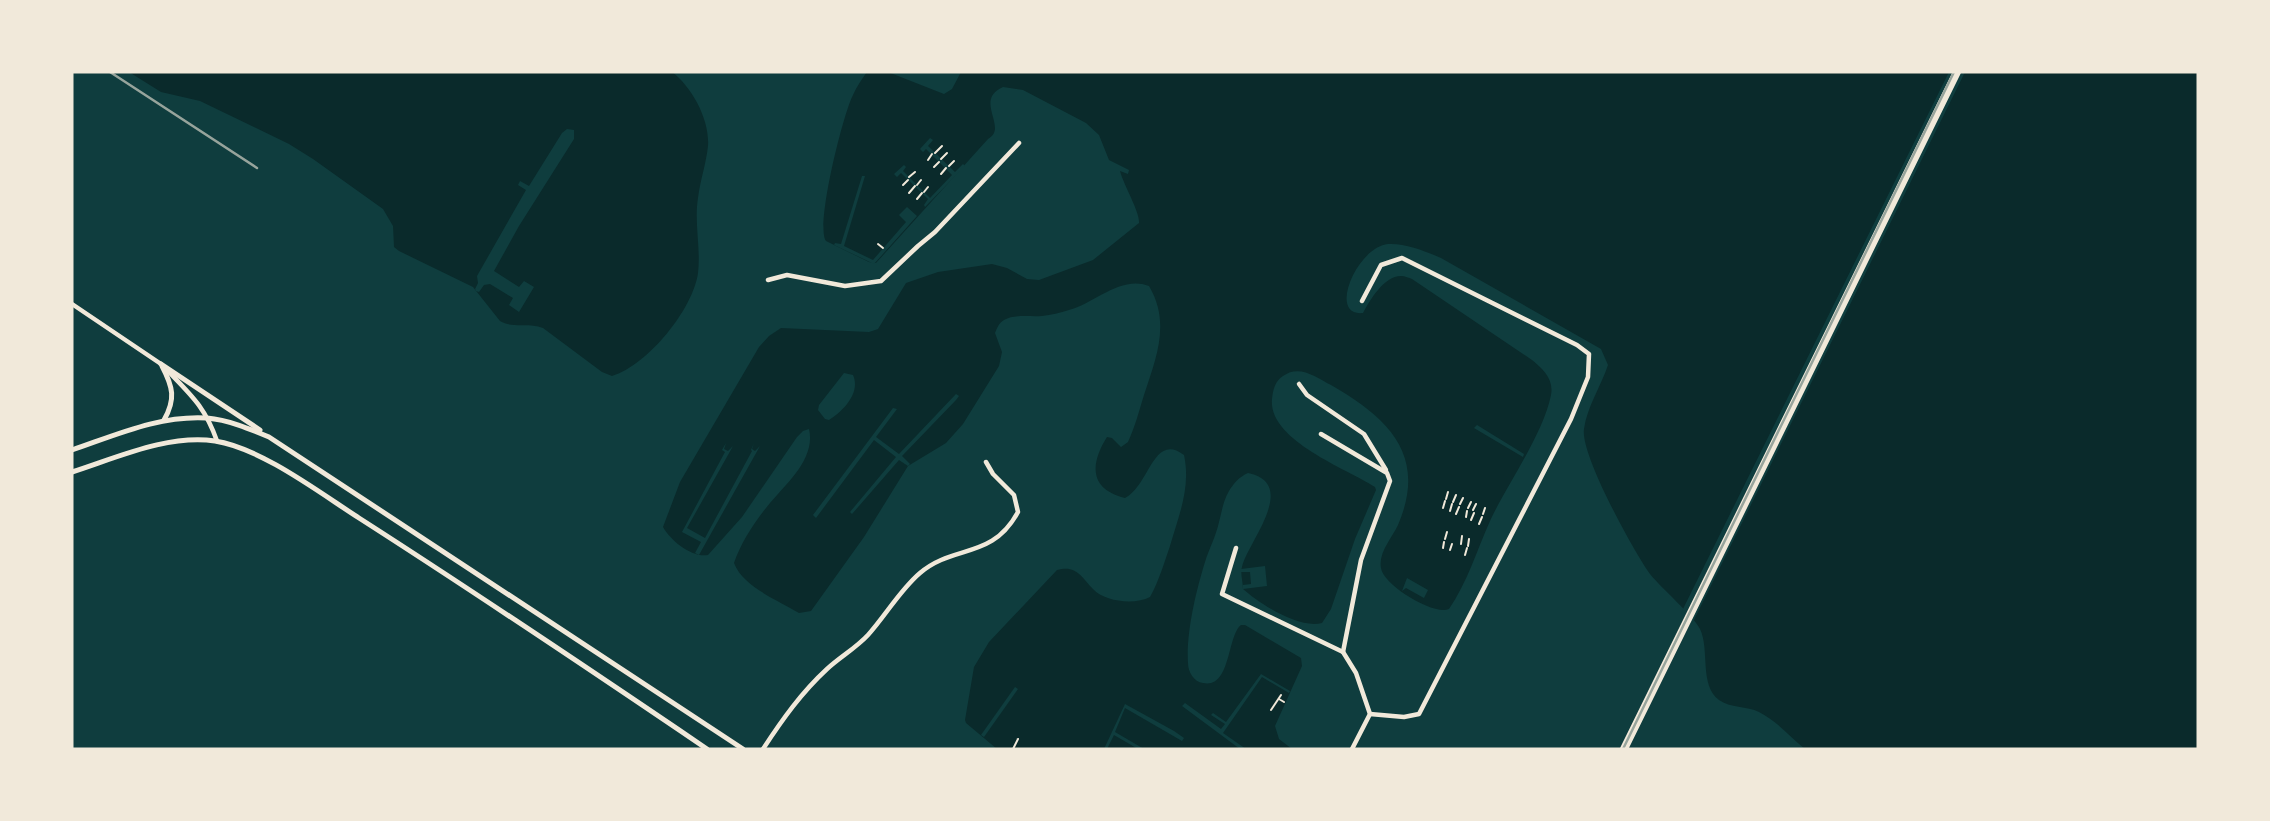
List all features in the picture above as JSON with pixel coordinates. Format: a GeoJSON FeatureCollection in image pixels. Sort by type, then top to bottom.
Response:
{"type":"FeatureCollection","features":[{"type":"Feature","properties":{"kind":"highway"},"geometry":{"type":"LineString","coordinates":[[1624,749],[1957,72]]}},
{"type":"Feature","properties":{"kind":"street"},"geometry":{"type":"LineString","coordinates":[[768,280],[788,275],[845,286],[881,281],[935,232],[1018,143]]}},
{"type":"Feature","properties":{"kind":"street"},"geometry":{"type":"LineString","coordinates":[[1362,301],[1381,265],[1402,258],[1577,345],[1589,354],[1588,377],[1571,419],[1419,714],[1404,717],[1370,714]]}},
{"type":"Feature","properties":{"kind":"street"},"geometry":{"type":"LineString","coordinates":[[72,304],[743,749]]}},
{"type":"Feature","properties":{"kind":"street"},"geometry":{"type":"LineString","coordinates":[[161,364],[202,407],[217,441]]}},
{"type":"Feature","properties":{"kind":"street"},"geometry":{"type":"LineString","coordinates":[[161,364],[174,393],[171,408],[164,420]]}},
{"type":"Feature","properties":{"kind":"street"},"geometry":{"type":"LineString","coordinates":[[1299,384],[1307,395],[1364,433],[1390,481],[1361,560],[1343,652]]}},
{"type":"Feature","properties":{"kind":"street"},"geometry":{"type":"LineString","coordinates":[[72,450],[164,420],[209,418],[244,426],[269,437]]}},
{"type":"Feature","properties":{"kind":"street"},"geometry":{"type":"LineString","coordinates":[[1321,433],[1387,473]]}},
{"type":"Feature","properties":{"kind":"street"},"geometry":{"type":"LineString","coordinates":[[72,472],[141,450],[185,440],[217,441],[266,459],[394,540],[707,749]]}},
{"type":"Feature","properties":{"kind":"street"},"geometry":{"type":"LineString","coordinates":[[763,749],[790,708],[826,670],[867,636],[920,573],[937,562],[974,551],[997,538],[1011,525],[1018,512],[1014,495],[993,474],[986,462]]}},
{"type":"Feature","properties":{"kind":"street"},"geometry":{"type":"LineString","coordinates":[[1236,548],[1222,594],[1343,652],[1356,673],[1370,714],[1352,749]]}},
{"type":"Feature","properties":{"kind":"path"},"geometry":{"type":"LineString","coordinates":[[928,160],[942,146]]}},
{"type":"Feature","properties":{"kind":"path"},"geometry":{"type":"LineString","coordinates":[[934,167],[947,153]]}},
{"type":"Feature","properties":{"kind":"path"},"geometry":{"type":"LineString","coordinates":[[941,174],[954,161]]}},
{"type":"Feature","properties":{"kind":"path"},"geometry":{"type":"LineString","coordinates":[[903,185],[915,172]]}},
{"type":"Feature","properties":{"kind":"path"},"geometry":{"type":"LineString","coordinates":[[909,193],[921,180]]}},
{"type":"Feature","properties":{"kind":"path"},"geometry":{"type":"LineString","coordinates":[[917,200],[928,187]]}},
{"type":"Feature","properties":{"kind":"path"},"geometry":{"type":"LineString","coordinates":[[878,244],[883,248]]}},
{"type":"Feature","properties":{"kind":"path"},"geometry":{"type":"LineString","coordinates":[[1443,508],[1448,492]]}},
{"type":"Feature","properties":{"kind":"path"},"geometry":{"type":"LineString","coordinates":[[1450,511],[1456,495]]}},
{"type":"Feature","properties":{"kind":"path"},"geometry":{"type":"LineString","coordinates":[[1456,514],[1463,498]]}},
{"type":"Feature","properties":{"kind":"path"},"geometry":{"type":"LineString","coordinates":[[1466,517],[1471,502]]}},
{"type":"Feature","properties":{"kind":"path"},"geometry":{"type":"LineString","coordinates":[[1471,520],[1476,504]]}},
{"type":"Feature","properties":{"kind":"path"},"geometry":{"type":"LineString","coordinates":[[1479,524],[1485,508]]}},
{"type":"Feature","properties":{"kind":"path"},"geometry":{"type":"LineString","coordinates":[[1443,548],[1447,532]]}},
{"type":"Feature","properties":{"kind":"path"},"geometry":{"type":"LineString","coordinates":[[1461,544],[1462,537]]}},
{"type":"Feature","properties":{"kind":"path"},"geometry":{"type":"LineString","coordinates":[[1465,555],[1469,539]]}},
{"type":"Feature","properties":{"kind":"path"},"geometry":{"type":"LineString","coordinates":[[1450,551],[1452,544]]}},
{"type":"Feature","properties":{"kind":"path"},"geometry":{"type":"LineString","coordinates":[[1271,710],[1281,695]]}},
{"type":"Feature","properties":{"kind":"path"},"geometry":{"type":"LineString","coordinates":[[1278,698],[1284,702]]}},
{"type":"Feature","properties":{"kind":"path"},"geometry":{"type":"LineString","coordinates":[[1013,749],[1018,739]]}},
{"type":"Feature","properties":{"kind":"water"},"geometry":{"type":"Polygon","coordinates":[[[129,72],[672,72],[693,95],[703,115],[708,136],[697,207],[698,273],[688,303],[667,334],[640,360],[612,376],[602,372],[543,328],[510,325],[500,321],[473,287],[399,251],[394,247],[393,226],[383,209],[313,159],[289,144],[200,101],[161,92],[129,72]]]}},
{"type":"Feature","properties":{"kind":"water"},"geometry":{"type":"Polygon","coordinates":[[[867,72],[888,72],[944,94],[952,89],[961,72],[2198,72],[2198,749],[1805,749],[1766,716],[1719,700],[1709,686],[1700,629],[1642,562],[1590,459],[1584,429],[1608,365],[1601,349],[1441,258],[1408,246],[1388,244],[1377,248],[1366,257],[1350,281],[1347,304],[1352,311],[1363,313],[1378,290],[1389,280],[1401,276],[1412,279],[1532,360],[1544,371],[1551,384],[1551,395],[1540,426],[1490,521],[1449,609],[1432,608],[1410,598],[1390,583],[1381,568],[1383,551],[1398,525],[1406,500],[1408,478],[1405,459],[1397,441],[1370,411],[1319,379],[1295,371],[1280,378],[1274,389],[1274,414],[1282,427],[1311,451],[1376,490],[1355,539],[1331,609],[1322,623],[1302,622],[1280,614],[1243,589],[1242,567],[1260,530],[1270,501],[1270,489],[1263,479],[1248,473],[1239,478],[1225,499],[1198,586],[1188,651],[1190,673],[1194,679],[1203,683],[1212,683],[1219,678],[1236,631],[1241,625],[1301,658],[1302,666],[1275,726],[1279,739],[1292,749],[997,749],[965,720],[974,667],[989,642],[1057,570],[1074,571],[1105,597],[1136,601],[1150,597],[1170,546],[1185,490],[1184,455],[1174,450],[1165,450],[1158,455],[1140,483],[1125,498],[1105,488],[1096,474],[1098,457],[1107,437],[1121,447],[1128,442],[1157,354],[1159,313],[1149,286],[1128,284],[1108,291],[1079,307],[1056,314],[1004,320],[995,333],[1002,352],[999,366],[963,424],[946,443],[908,466],[864,537],[811,611],[799,613],[762,592],[745,579],[734,563],[754,524],[804,460],[810,440],[809,429],[797,437],[742,517],[708,555],[695,554],[682,547],[663,527],[680,482],[759,347],[781,328],[869,332],[878,329],[906,283],[938,272],[992,264],[1007,268],[1027,279],[1039,280],[1093,260],[1139,223],[1120,171],[1128,174],[1129,170],[1109,160],[1099,135],[1086,123],[1023,90],[1003,87],[991,99],[995,128],[993,134],[876,263],[826,241],[824,215],[837,146],[849,106],[867,72]],[[844,373],[819,405],[818,410],[825,419],[829,420],[845,407],[853,395],[853,375],[844,373]]]}},
{"type":"Feature","properties":{"kind":"pier"},"geometry":{"type":"Polygon","coordinates":[[[1949,72],[1965,72],[1692,624],[1681,613],[1949,72]]]}},
{"type":"Feature","properties":{"kind":"pier"},"geometry":{"type":"Polygon","coordinates":[[[567,129],[574,130],[574,139],[494,271],[519,287],[524,281],[534,287],[519,312],[509,305],[513,298],[490,284],[484,285],[479,292],[476,291],[477,276],[526,190],[518,185],[520,181],[529,186],[567,129]]]}},
{"type":"Feature","properties":{"kind":"pier"},"geometry":{"type":"Polygon","coordinates":[[[930,138],[933,140],[928,146],[955,172],[963,164],[965,166],[925,207],[928,199],[901,173],[897,177],[894,174],[904,165],[906,167],[903,171],[930,198],[952,175],[926,149],[923,152],[920,149],[930,138]]]}},
{"type":"Feature","properties":{"kind":"pier"},"geometry":{"type":"Polygon","coordinates":[[[862,176],[865,176],[844,246],[873,260],[906,222],[899,215],[907,207],[917,216],[874,264],[834,245],[841,244],[862,176]]]}},
{"type":"Feature","properties":{"kind":"pier"},"geometry":{"type":"Polygon","coordinates":[[[956,394],[959,396],[956,400],[902,456],[910,464],[908,466],[899,460],[852,514],[850,512],[896,457],[874,440],[816,518],[813,515],[893,408],[897,409],[876,437],[899,454],[956,394]]]}},
{"type":"Feature","properties":{"kind":"pier"},"geometry":{"type":"Polygon","coordinates":[[[1477,425],[1524,454],[1523,457],[1474,428],[1477,425]]]}},
{"type":"Feature","properties":{"kind":"pier"},"geometry":{"type":"Polygon","coordinates":[[[726,443],[724,449],[728,451],[733,446],[687,528],[705,538],[754,443],[752,449],[755,451],[760,446],[699,555],[695,553],[701,542],[682,532],[725,452],[722,450],[726,443]]]}},
{"type":"Feature","properties":{"kind":"pier"},"geometry":{"type":"Polygon","coordinates":[[[1265,566],[1267,586],[1243,589],[1243,585],[1251,584],[1250,572],[1241,572],[1241,569],[1265,566]]]}},
{"type":"Feature","properties":{"kind":"pier"},"geometry":{"type":"Polygon","coordinates":[[[1407,578],[1428,590],[1424,598],[1406,588],[1402,591],[1407,578]]]}},
{"type":"Feature","properties":{"kind":"pier"},"geometry":{"type":"Polygon","coordinates":[[[1261,674],[1290,691],[1289,693],[1262,677],[1223,733],[1246,749],[1240,749],[1182,706],[1185,703],[1221,729],[1225,724],[1211,715],[1213,713],[1226,722],[1261,674]]]}},
{"type":"Feature","properties":{"kind":"pier"},"geometry":{"type":"Polygon","coordinates":[[[1015,687],[1018,689],[984,737],[981,735],[1015,687]]]}},
{"type":"Feature","properties":{"kind":"pier"},"geometry":{"type":"Polygon","coordinates":[[[1125,704],[1184,738],[1182,741],[1125,708],[1115,732],[1144,749],[1138,749],[1114,735],[1107,749],[1104,749],[1125,704]]]}},
{"type":"Feature","properties":{"kind":"railway"},"geometry":{"type":"LineString","coordinates":[[110,72],[257,168]]}},
{"type":"Feature","properties":{"kind":"railway"},"geometry":{"type":"LineString","coordinates":[[1623,749],[1954,72]]}}]}
